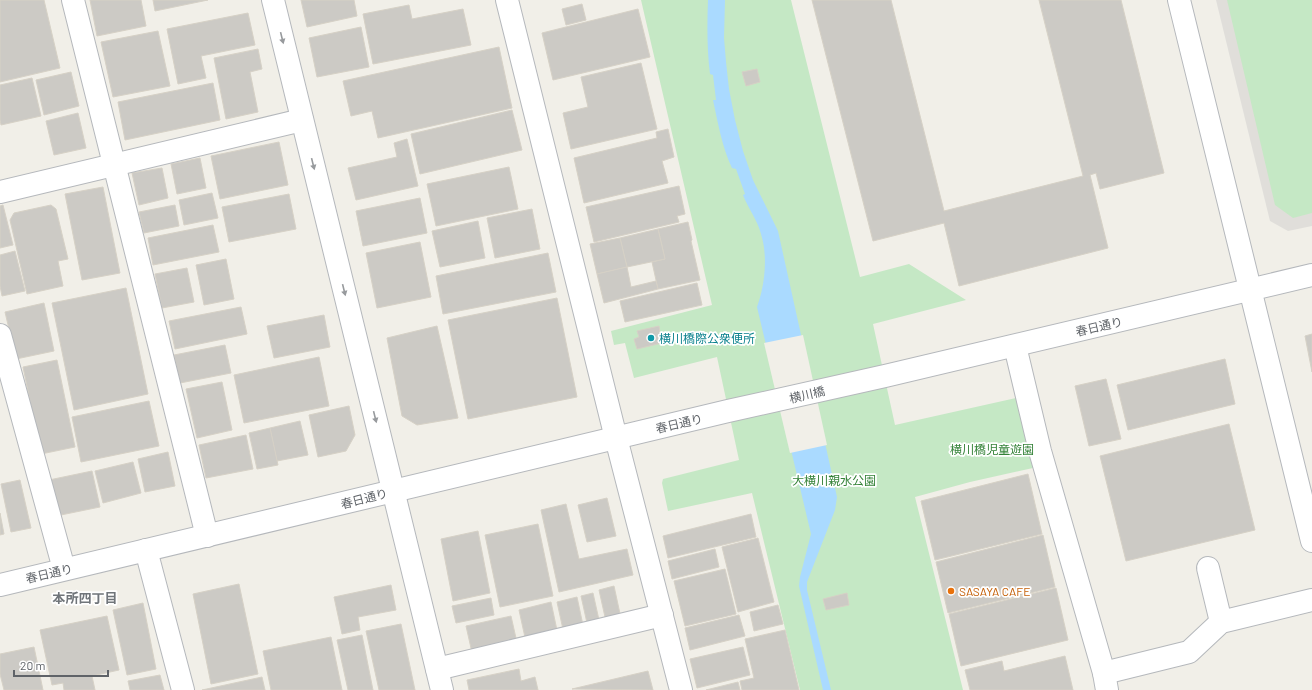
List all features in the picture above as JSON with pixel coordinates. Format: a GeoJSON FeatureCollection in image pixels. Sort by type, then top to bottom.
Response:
{"type":"FeatureCollection","features":[{"type":"Feature","properties":{"kind":"street"},"geometry":{"type":"LineString","coordinates":[[73,0],[207,536]]}},
{"type":"Feature","properties":{"kind":"street"},"geometry":{"type":"LineString","coordinates":[[273,0],[440,680],[662,615]]}},
{"type":"Feature","properties":{"kind":"street"},"geometry":{"type":"LineString","coordinates":[[507,0],[616,438],[681,690]]}},
{"type":"Feature","properties":{"kind":"street"},"geometry":{"type":"LineString","coordinates":[[1179,0],[1250,290],[1304,475],[1312,541]]}},
{"type":"Feature","properties":{"kind":"street"},"geometry":{"type":"LineString","coordinates":[[0,192],[302,120]]}},
{"type":"Feature","properties":{"kind":"street","name":"春日通り"},"geometry":{"type":"LineString","coordinates":[[885,376],[1312,275]]}},
{"type":"Feature","properties":{"kind":"street"},"geometry":{"type":"LineString","coordinates":[[0,335],[64,569]]}},
{"type":"Feature","properties":{"kind":"street"},"geometry":{"type":"LineString","coordinates":[[1015,346],[1040,452],[1105,681],[1189,652],[1222,622],[1312,600]]}},
{"type":"Feature","properties":{"kind":"street","name":"横川橋"},"geometry":{"type":"LineString","coordinates":[[728,411],[885,376]]}},
{"type":"Feature","properties":{"kind":"street","name":"春日通り"},"geometry":{"type":"LineString","coordinates":[[0,585],[728,411]]}},
{"type":"Feature","properties":{"kind":"street"},"geometry":{"type":"LineString","coordinates":[[146,550],[182,690]]}},
{"type":"Feature","properties":{"kind":"street"},"geometry":{"type":"LineString","coordinates":[[1208,568],[1222,622]]}},
{"type":"Feature","properties":{"kind":"shaded area"},"geometry":{"type":"Polygon","coordinates":[[[1216,0],[1312,0],[1312,226],[1288,231],[1270,221],[1216,0]]]}},
{"type":"Feature","properties":{"kind":"green space","name":"大横川親水公園"},"geometry":{"type":"Polygon","coordinates":[[[641,0],[791,0],[860,277],[909,264],[966,300],[873,324],[895,425],[1016,398],[1033,468],[970,482],[915,497],[963,690],[800,690],[752,493],[668,511],[662,483],[663,479],[739,460],[717,357],[634,378],[625,343],[614,345],[611,331],[712,305],[641,0]]]}},
{"type":"Feature","properties":{"kind":"green space"},"geometry":{"type":"Polygon","coordinates":[[[1227,0],[1312,0],[1312,213],[1293,218],[1275,205],[1227,0]]]}},
{"type":"Feature","properties":{"kind":"water"},"geometry":{"type":"Polygon","coordinates":[[[708,0],[725,0],[724,38],[726,62],[735,120],[743,151],[753,180],[778,231],[837,497],[835,510],[807,582],[807,590],[831,690],[823,690],[799,586],[811,534],[757,307],[765,270],[763,243],[760,229],[743,195],[745,194],[736,169],[732,168],[726,152],[713,100],[716,100],[713,75],[710,74],[708,56],[708,0]]]}},
{"type":"Feature","properties":{"kind":"pier"},"geometry":{"type":"Polygon","coordinates":[[[803,335],[827,445],[790,453],[764,343],[803,335]]]}},
{"type":"Feature","properties":{"kind":"building"},"geometry":{"type":"Polygon","coordinates":[[[0,0],[44,0],[60,68],[0,82],[0,0]]]}},
{"type":"Feature","properties":{"kind":"building"},"geometry":{"type":"Polygon","coordinates":[[[90,0],[141,0],[146,26],[97,36],[90,0]]]}},
{"type":"Feature","properties":{"kind":"building"},"geometry":{"type":"Polygon","coordinates":[[[153,0],[208,0],[155,11],[153,0]]]}},
{"type":"Feature","properties":{"kind":"building"},"geometry":{"type":"Polygon","coordinates":[[[301,0],[354,0],[357,16],[307,27],[301,0]]]}},
{"type":"Feature","properties":{"kind":"building"},"geometry":{"type":"Polygon","coordinates":[[[812,0],[891,0],[944,211],[1083,176],[1039,0],[1121,0],[1164,173],[1100,189],[1096,173],[1090,175],[1108,248],[959,286],[944,223],[873,241],[812,0]]]}},
{"type":"Feature","properties":{"kind":"building"},"geometry":{"type":"Polygon","coordinates":[[[582,4],[586,20],[566,25],[562,9],[582,4]]]}},
{"type":"Feature","properties":{"kind":"building"},"geometry":{"type":"Polygon","coordinates":[[[409,5],[412,19],[463,9],[471,45],[373,64],[363,14],[409,5]]]}},
{"type":"Feature","properties":{"kind":"building"},"geometry":{"type":"Polygon","coordinates":[[[638,9],[650,57],[553,80],[542,33],[638,9]]]}},
{"type":"Feature","properties":{"kind":"building"},"geometry":{"type":"Polygon","coordinates":[[[248,13],[255,45],[201,56],[206,78],[178,84],[167,29],[248,13]]]}},
{"type":"Feature","properties":{"kind":"building"},"geometry":{"type":"Polygon","coordinates":[[[361,27],[369,67],[317,77],[309,38],[361,27]]]}},
{"type":"Feature","properties":{"kind":"building"},"geometry":{"type":"Polygon","coordinates":[[[158,31],[170,86],[113,97],[101,42],[158,31]]]}},
{"type":"Feature","properties":{"kind":"building"},"geometry":{"type":"Polygon","coordinates":[[[499,47],[512,108],[378,138],[372,111],[351,116],[343,81],[499,47]]]}},
{"type":"Feature","properties":{"kind":"building"},"geometry":{"type":"Polygon","coordinates":[[[258,49],[262,69],[250,72],[258,112],[226,119],[214,58],[258,49]]]}},
{"type":"Feature","properties":{"kind":"building"},"geometry":{"type":"Polygon","coordinates":[[[641,63],[657,129],[571,149],[563,113],[588,107],[581,77],[641,63]]]}},
{"type":"Feature","properties":{"kind":"building"},"geometry":{"type":"Polygon","coordinates":[[[757,69],[760,82],[746,86],[742,72],[757,69]]]}},
{"type":"Feature","properties":{"kind":"building"},"geometry":{"type":"Polygon","coordinates":[[[71,72],[79,106],[44,115],[36,80],[71,72]]]}},
{"type":"Feature","properties":{"kind":"building"},"geometry":{"type":"Polygon","coordinates":[[[32,78],[41,116],[1,125],[0,85],[32,78]]]}},
{"type":"Feature","properties":{"kind":"building"},"geometry":{"type":"Polygon","coordinates":[[[213,83],[220,120],[125,140],[118,102],[213,83]]]}},
{"type":"Feature","properties":{"kind":"building"},"geometry":{"type":"Polygon","coordinates":[[[512,110],[522,150],[420,174],[411,134],[512,110]]]}},
{"type":"Feature","properties":{"kind":"building"},"geometry":{"type":"Polygon","coordinates":[[[78,113],[86,148],[54,155],[46,121],[78,113]]]}},
{"type":"Feature","properties":{"kind":"building"},"geometry":{"type":"Polygon","coordinates":[[[668,129],[674,157],[662,161],[668,183],[584,203],[574,158],[657,138],[656,132],[668,129]]]}},
{"type":"Feature","properties":{"kind":"building"},"geometry":{"type":"Polygon","coordinates":[[[407,139],[418,186],[356,200],[348,168],[397,157],[394,143],[407,139]]]}},
{"type":"Feature","properties":{"kind":"building"},"geometry":{"type":"Polygon","coordinates":[[[279,142],[288,185],[220,199],[211,156],[279,142]]]}},
{"type":"Feature","properties":{"kind":"building"},"geometry":{"type":"Polygon","coordinates":[[[200,158],[206,188],[177,194],[171,164],[200,158]]]}},
{"type":"Feature","properties":{"kind":"building"},"geometry":{"type":"Polygon","coordinates":[[[509,167],[518,209],[436,226],[427,184],[509,167]]]}},
{"type":"Feature","properties":{"kind":"building"},"geometry":{"type":"Polygon","coordinates":[[[162,168],[168,198],[139,205],[132,173],[162,168]]]}},
{"type":"Feature","properties":{"kind":"building"},"geometry":{"type":"Polygon","coordinates":[[[679,186],[685,214],[677,216],[679,222],[594,242],[586,207],[679,186]]]}},
{"type":"Feature","properties":{"kind":"building"},"geometry":{"type":"Polygon","coordinates":[[[103,187],[120,273],[82,280],[65,194],[103,187]]]}},
{"type":"Feature","properties":{"kind":"building"},"geometry":{"type":"Polygon","coordinates":[[[212,193],[218,218],[184,225],[179,200],[212,193]]]}},
{"type":"Feature","properties":{"kind":"building"},"geometry":{"type":"Polygon","coordinates":[[[289,194],[296,229],[229,242],[222,207],[289,194]]]}},
{"type":"Feature","properties":{"kind":"building"},"geometry":{"type":"Polygon","coordinates":[[[420,198],[427,233],[363,246],[356,211],[420,198]]]}},
{"type":"Feature","properties":{"kind":"building"},"geometry":{"type":"Polygon","coordinates":[[[3,205],[13,245],[0,248],[0,206],[3,205]]]}},
{"type":"Feature","properties":{"kind":"building"},"geometry":{"type":"Polygon","coordinates":[[[51,205],[56,209],[68,259],[58,261],[63,286],[27,294],[10,220],[14,213],[51,205]]]}},
{"type":"Feature","properties":{"kind":"building"},"geometry":{"type":"Polygon","coordinates":[[[175,205],[179,226],[144,233],[139,212],[175,205]]]}},
{"type":"Feature","properties":{"kind":"building"},"geometry":{"type":"Polygon","coordinates":[[[532,209],[540,249],[495,258],[487,218],[532,209]]]}},
{"type":"Feature","properties":{"kind":"building"},"geometry":{"type":"Polygon","coordinates":[[[478,221],[485,258],[440,267],[432,231],[478,221]]]}},
{"type":"Feature","properties":{"kind":"building"},"geometry":{"type":"Polygon","coordinates":[[[688,222],[700,280],[658,289],[652,262],[665,259],[658,229],[688,222]]]}},
{"type":"Feature","properties":{"kind":"building"},"geometry":{"type":"Polygon","coordinates":[[[213,225],[219,252],[153,265],[148,238],[213,225]]]}},
{"type":"Feature","properties":{"kind":"building"},"geometry":{"type":"Polygon","coordinates":[[[658,229],[665,259],[627,267],[620,238],[658,229]]]}},
{"type":"Feature","properties":{"kind":"building"},"geometry":{"type":"Polygon","coordinates":[[[620,238],[627,267],[597,274],[590,244],[620,238]]]}},
{"type":"Feature","properties":{"kind":"building"},"geometry":{"type":"Polygon","coordinates":[[[420,242],[431,297],[377,308],[366,253],[420,242]]]}},
{"type":"Feature","properties":{"kind":"building"},"geometry":{"type":"Polygon","coordinates":[[[15,251],[25,291],[2,296],[0,286],[0,255],[15,251]]]}},
{"type":"Feature","properties":{"kind":"building"},"geometry":{"type":"Polygon","coordinates":[[[548,253],[556,292],[443,314],[436,276],[548,253]]]}},
{"type":"Feature","properties":{"kind":"building"},"geometry":{"type":"Polygon","coordinates":[[[226,259],[234,299],[204,305],[196,265],[226,259]]]}},
{"type":"Feature","properties":{"kind":"building"},"geometry":{"type":"Polygon","coordinates":[[[627,267],[631,287],[656,281],[658,289],[604,303],[597,274],[627,267]]]}},
{"type":"Feature","properties":{"kind":"building"},"geometry":{"type":"Polygon","coordinates":[[[187,268],[194,302],[162,308],[155,274],[187,268]]]}},
{"type":"Feature","properties":{"kind":"building"},"geometry":{"type":"Polygon","coordinates":[[[697,283],[702,305],[625,322],[620,301],[697,283]]]}},
{"type":"Feature","properties":{"kind":"building"},"geometry":{"type":"Polygon","coordinates":[[[126,288],[148,394],[74,410],[52,303],[126,288]]]}},
{"type":"Feature","properties":{"kind":"building"},"geometry":{"type":"Polygon","coordinates":[[[557,298],[577,397],[468,419],[448,320],[557,298]]]}},
{"type":"Feature","properties":{"kind":"building"},"geometry":{"type":"Polygon","coordinates":[[[44,303],[54,351],[16,359],[5,312],[44,303]]]}},
{"type":"Feature","properties":{"kind":"building"},"geometry":{"type":"Polygon","coordinates":[[[241,307],[247,334],[175,349],[169,321],[241,307]]]}},
{"type":"Feature","properties":{"kind":"building"},"geometry":{"type":"Polygon","coordinates":[[[324,315],[330,347],[274,358],[267,326],[324,315]]]}},
{"type":"Feature","properties":{"kind":"building"},"geometry":{"type":"Polygon","coordinates":[[[437,326],[458,418],[417,425],[402,416],[387,338],[437,326]]]}},
{"type":"Feature","properties":{"kind":"building","name":"横川橋際公衆便所"},"geometry":{"type":"Polygon","coordinates":[[[659,326],[660,333],[664,332],[666,342],[637,349],[634,339],[639,337],[637,331],[659,326]]]}},
{"type":"Feature","properties":{"kind":"building"},"geometry":{"type":"Polygon","coordinates":[[[1312,334],[1312,372],[1305,336],[1312,334]]]}},
{"type":"Feature","properties":{"kind":"building"},"geometry":{"type":"Polygon","coordinates":[[[225,345],[231,373],[180,383],[174,355],[225,345]]]}},
{"type":"Feature","properties":{"kind":"building"},"geometry":{"type":"Polygon","coordinates":[[[319,357],[329,406],[244,423],[234,375],[319,357]]]}},
{"type":"Feature","properties":{"kind":"building"},"geometry":{"type":"Polygon","coordinates":[[[1225,359],[1235,404],[1128,430],[1117,385],[1225,359]]]}},
{"type":"Feature","properties":{"kind":"building"},"geometry":{"type":"Polygon","coordinates":[[[57,360],[75,447],[41,454],[23,367],[57,360]]]}},
{"type":"Feature","properties":{"kind":"building"},"geometry":{"type":"Polygon","coordinates":[[[1106,379],[1121,439],[1089,446],[1075,386],[1106,379]]]}},
{"type":"Feature","properties":{"kind":"building"},"geometry":{"type":"Polygon","coordinates":[[[222,382],[232,430],[197,438],[186,389],[222,382]]]}},
{"type":"Feature","properties":{"kind":"building"},"geometry":{"type":"Polygon","coordinates":[[[149,401],[159,446],[81,462],[72,417],[149,401]]]}},
{"type":"Feature","properties":{"kind":"building"},"geometry":{"type":"Polygon","coordinates":[[[349,406],[355,435],[346,451],[318,457],[309,415],[349,406]]]}},
{"type":"Feature","properties":{"kind":"building"},"geometry":{"type":"Polygon","coordinates":[[[300,421],[308,455],[277,461],[270,428],[300,421]]]}},
{"type":"Feature","properties":{"kind":"building"},"geometry":{"type":"Polygon","coordinates":[[[1229,424],[1255,530],[1126,561],[1100,456],[1229,424]]]}},
{"type":"Feature","properties":{"kind":"building"},"geometry":{"type":"Polygon","coordinates":[[[270,428],[278,465],[257,469],[249,433],[270,428]]]}},
{"type":"Feature","properties":{"kind":"building"},"geometry":{"type":"Polygon","coordinates":[[[246,435],[253,469],[206,478],[199,445],[246,435]]]}},
{"type":"Feature","properties":{"kind":"building"},"geometry":{"type":"Polygon","coordinates":[[[168,452],[175,486],[145,492],[138,459],[168,452]]]}},
{"type":"Feature","properties":{"kind":"building"},"geometry":{"type":"Polygon","coordinates":[[[133,462],[141,493],[103,503],[95,471],[133,462]]]}},
{"type":"Feature","properties":{"kind":"building"},"geometry":{"type":"Polygon","coordinates":[[[92,471],[100,507],[56,516],[49,480],[92,471]]]}},
{"type":"Feature","properties":{"kind":"building"},"geometry":{"type":"Polygon","coordinates":[[[1028,474],[1042,534],[935,560],[921,501],[1028,474]]]}},
{"type":"Feature","properties":{"kind":"building"},"geometry":{"type":"Polygon","coordinates":[[[20,480],[31,528],[11,532],[1,484],[20,480]]]}},
{"type":"Feature","properties":{"kind":"building"},"geometry":{"type":"Polygon","coordinates":[[[607,498],[616,536],[587,542],[578,505],[607,498]]]}},
{"type":"Feature","properties":{"kind":"building"},"geometry":{"type":"Polygon","coordinates":[[[566,504],[579,559],[627,549],[633,575],[559,592],[541,510],[566,504]]]}},
{"type":"Feature","properties":{"kind":"building"},"geometry":{"type":"Polygon","coordinates":[[[0,513],[4,534],[0,535],[0,513]]]}},
{"type":"Feature","properties":{"kind":"building"},"geometry":{"type":"Polygon","coordinates":[[[751,514],[756,537],[668,558],[663,536],[751,514]]]}},
{"type":"Feature","properties":{"kind":"building"},"geometry":{"type":"Polygon","coordinates":[[[538,524],[553,596],[500,607],[485,535],[538,524]]]}},
{"type":"Feature","properties":{"kind":"building"},"geometry":{"type":"Polygon","coordinates":[[[478,531],[490,593],[453,601],[441,539],[478,531]]]}},
{"type":"Feature","properties":{"kind":"building"},"geometry":{"type":"Polygon","coordinates":[[[1043,535],[1055,587],[948,613],[936,562],[1043,535]]]}},
{"type":"Feature","properties":{"kind":"building"},"geometry":{"type":"Polygon","coordinates":[[[758,538],[774,602],[738,612],[722,547],[758,538]]]}},
{"type":"Feature","properties":{"kind":"building"},"geometry":{"type":"Polygon","coordinates":[[[715,549],[719,567],[672,579],[668,561],[715,549]]]}},
{"type":"Feature","properties":{"kind":"building"},"geometry":{"type":"Polygon","coordinates":[[[725,569],[736,614],[685,626],[674,581],[725,569]]]}},
{"type":"Feature","properties":{"kind":"building"},"geometry":{"type":"Polygon","coordinates":[[[239,584],[258,674],[211,684],[193,594],[239,584]]]}},
{"type":"Feature","properties":{"kind":"building"},"geometry":{"type":"Polygon","coordinates":[[[391,585],[396,610],[358,617],[360,630],[342,634],[334,597],[391,585]]]}},
{"type":"Feature","properties":{"kind":"building"},"geometry":{"type":"Polygon","coordinates":[[[614,586],[622,623],[607,626],[599,590],[614,586]]]}},
{"type":"Feature","properties":{"kind":"building"},"geometry":{"type":"Polygon","coordinates":[[[1056,588],[1068,640],[961,666],[949,614],[1056,588]]]}},
{"type":"Feature","properties":{"kind":"building"},"geometry":{"type":"Polygon","coordinates":[[[593,593],[601,629],[589,632],[581,596],[593,593]]]}},
{"type":"Feature","properties":{"kind":"building"},"geometry":{"type":"Polygon","coordinates":[[[847,593],[849,605],[826,610],[823,599],[847,593]]]}},
{"type":"Feature","properties":{"kind":"building"},"geometry":{"type":"Polygon","coordinates":[[[577,597],[584,630],[564,634],[557,602],[577,597]]]}},
{"type":"Feature","properties":{"kind":"building"},"geometry":{"type":"Polygon","coordinates":[[[491,598],[494,615],[456,623],[452,606],[491,598]]]}},
{"type":"Feature","properties":{"kind":"building"},"geometry":{"type":"Polygon","coordinates":[[[551,602],[558,635],[526,642],[519,610],[551,602]]]}},
{"type":"Feature","properties":{"kind":"building"},"geometry":{"type":"Polygon","coordinates":[[[143,603],[156,669],[127,675],[113,610],[143,603]]]}},
{"type":"Feature","properties":{"kind":"building"},"geometry":{"type":"Polygon","coordinates":[[[778,605],[783,624],[754,631],[750,612],[778,605]]]}},
{"type":"Feature","properties":{"kind":"building"},"geometry":{"type":"Polygon","coordinates":[[[739,615],[745,636],[690,650],[685,628],[739,615]]]}},
{"type":"Feature","properties":{"kind":"building"},"geometry":{"type":"Polygon","coordinates":[[[107,616],[119,670],[92,676],[95,690],[64,690],[63,683],[52,685],[40,630],[107,616]]]}},
{"type":"Feature","properties":{"kind":"building"},"geometry":{"type":"Polygon","coordinates":[[[511,616],[518,647],[473,657],[466,626],[511,616]]]}},
{"type":"Feature","properties":{"kind":"building"},"geometry":{"type":"Polygon","coordinates":[[[401,624],[415,690],[379,690],[366,631],[401,624]]]}},
{"type":"Feature","properties":{"kind":"building"},"geometry":{"type":"Polygon","coordinates":[[[785,630],[799,690],[742,690],[740,681],[754,678],[745,639],[785,630]]]}},
{"type":"Feature","properties":{"kind":"building"},"geometry":{"type":"Polygon","coordinates":[[[362,635],[373,690],[348,690],[337,640],[362,635]]]}},
{"type":"Feature","properties":{"kind":"building"},"geometry":{"type":"Polygon","coordinates":[[[331,637],[342,690],[271,690],[263,651],[331,637]]]}},
{"type":"Feature","properties":{"kind":"building"},"geometry":{"type":"Polygon","coordinates":[[[34,647],[43,690],[4,690],[0,674],[0,654],[34,647]]]}},
{"type":"Feature","properties":{"kind":"building"},"geometry":{"type":"Polygon","coordinates":[[[743,647],[750,675],[697,688],[690,659],[743,647]]]}},
{"type":"Feature","properties":{"kind":"building"},"geometry":{"type":"Polygon","coordinates":[[[1065,656],[1073,690],[970,690],[965,670],[1002,661],[1004,671],[1065,656]]]}},
{"type":"Feature","properties":{"kind":"building"},"geometry":{"type":"Polygon","coordinates":[[[519,669],[521,681],[535,677],[538,690],[469,690],[467,680],[519,669]]]}},
{"type":"Feature","properties":{"kind":"building"},"geometry":{"type":"Polygon","coordinates":[[[648,671],[653,690],[572,689],[648,671]]]}},
{"type":"Feature","properties":{"kind":"building"},"geometry":{"type":"Polygon","coordinates":[[[160,675],[164,690],[130,690],[128,681],[160,675]]]}},
{"type":"Feature","properties":{"kind":"building"},"geometry":{"type":"Polygon","coordinates":[[[262,677],[265,690],[202,690],[262,677]]]}},
{"type":"Feature","properties":{"kind":"building"},"geometry":{"type":"Polygon","coordinates":[[[738,682],[740,690],[706,690],[738,682]]]}},
{"type":"Feature","properties":{"kind":"place","name":"横川橋際公衆便所"},"geometry":{"type":"Point","coordinates":[651,338]}},
{"type":"Feature","properties":{"kind":"place","name":"SASAYA CAFE"},"geometry":{"type":"Point","coordinates":[951,591]}},
{"type":"Feature","properties":{"kind":"district","name":"本所四丁目"},"geometry":{"type":"Point","coordinates":[85,598]}},
{"type":"Feature","properties":{"kind":"park label","name":"横川橋児童遊園"},"geometry":{"type":"Point","coordinates":[992,449]}}]}
